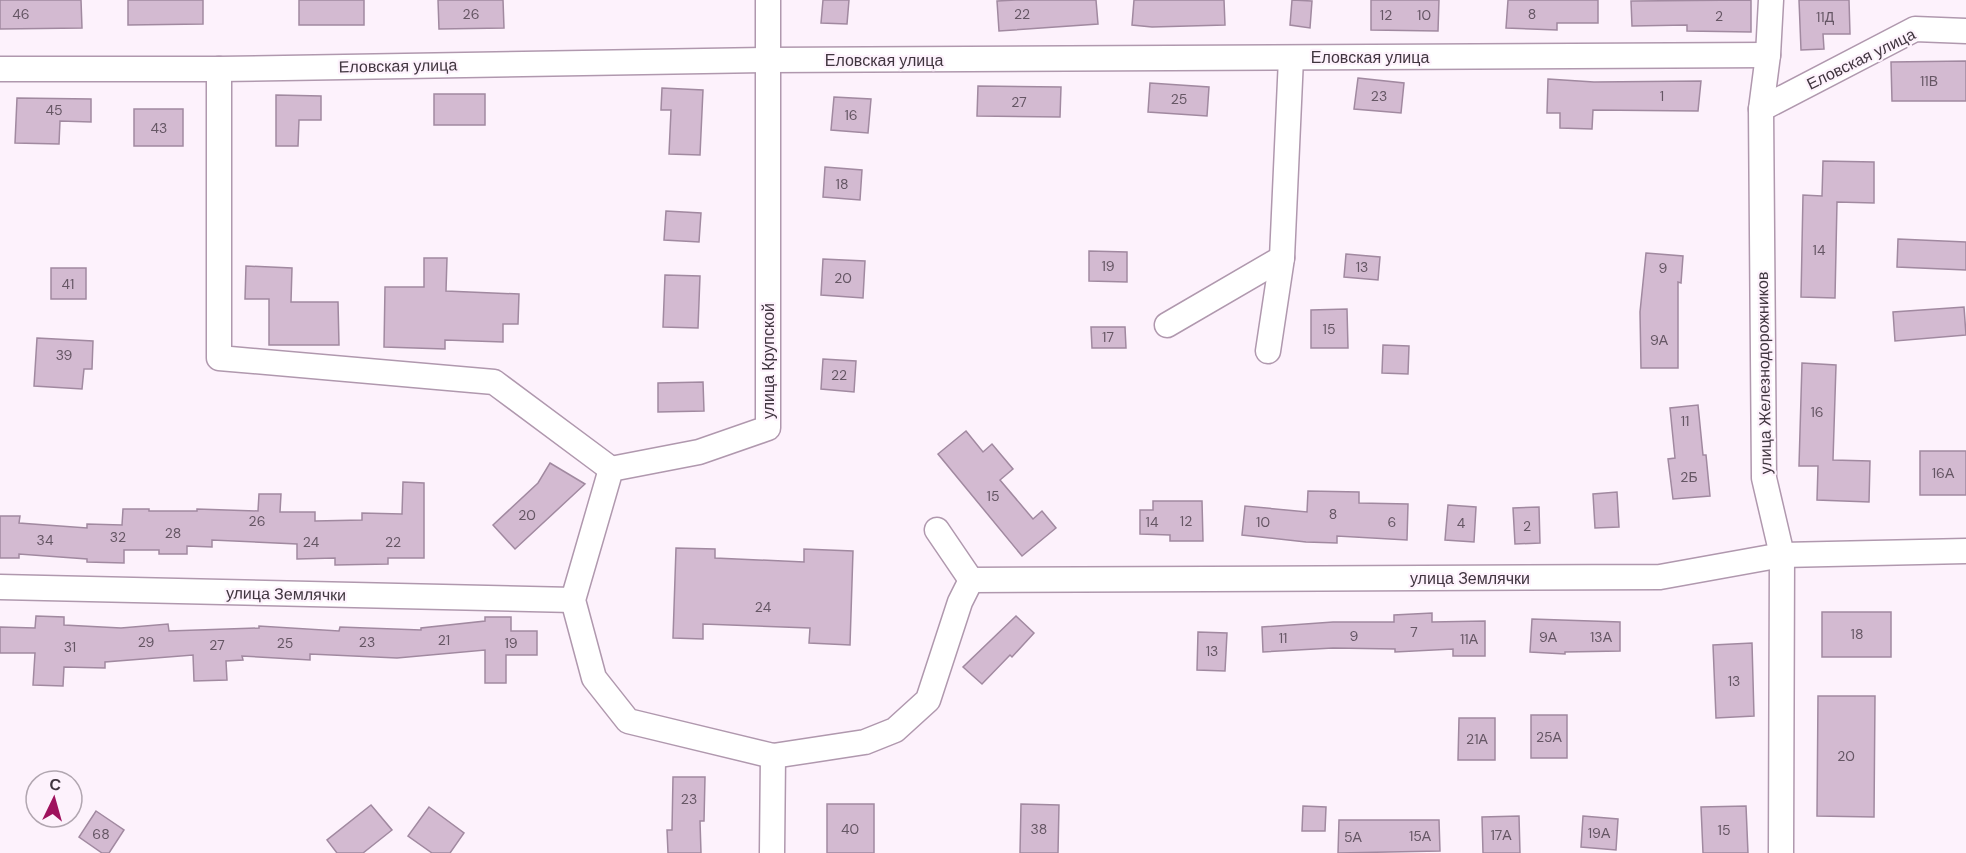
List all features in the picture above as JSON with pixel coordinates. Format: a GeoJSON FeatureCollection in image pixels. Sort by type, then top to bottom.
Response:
{"type":"FeatureCollection","features":[{"type":"Feature","properties":{"kind":"street","name":"улица Крупской"},"geometry":{"type":"LineString","coordinates":[[611,469],[699,453],[768,428],[768,0]]}},
{"type":"Feature","properties":{"kind":"street","name":"улица Железнодорожников"},"geometry":{"type":"LineString","coordinates":[[1771,0],[1768,55],[1761,109],[1764,478],[1782,555],[1781,853]]}},
{"type":"Feature","properties":{"kind":"street","name":"Еловская улица"},"geometry":{"type":"LineString","coordinates":[[1761,109],[1915,29],[1966,31]]}},
{"type":"Feature","properties":{"kind":"street","name":"Еловская улица"},"geometry":{"type":"LineString","coordinates":[[0,69],[219,69],[768,60],[1768,55]]}},
{"type":"Feature","properties":{"kind":"street"},"geometry":{"type":"LineString","coordinates":[[1268,351],[1282,258],[1291,58]]}},
{"type":"Feature","properties":{"kind":"street"},"geometry":{"type":"LineString","coordinates":[[219,69],[219,358],[494,382],[611,469],[573,600],[594,678],[628,721],[772,756],[865,742],[895,730],[928,700],[960,602],[971,580],[937,530]]}},
{"type":"Feature","properties":{"kind":"street"},"geometry":{"type":"LineString","coordinates":[[1167,325],[1282,258]]}},
{"type":"Feature","properties":{"kind":"street","name":"улица Землячки"},"geometry":{"type":"LineString","coordinates":[[971,580],[1660,577],[1782,555],[1966,551]]}},
{"type":"Feature","properties":{"kind":"street","name":"улица Землячки"},"geometry":{"type":"LineString","coordinates":[[0,587],[573,600]]}},
{"type":"Feature","properties":{"kind":"street"},"geometry":{"type":"LineString","coordinates":[[772,756],[772,853]]}},
{"type":"Feature","properties":{"kind":"building"},"geometry":{"type":"Polygon","coordinates":[[[0,0],[81,0],[82,28],[0,29],[0,0]]]}},
{"type":"Feature","properties":{"kind":"building"},"geometry":{"type":"Polygon","coordinates":[[[128,0],[203,0],[203,24],[128,25],[128,0]]]}},
{"type":"Feature","properties":{"kind":"building"},"geometry":{"type":"Polygon","coordinates":[[[299,0],[364,0],[364,25],[299,25],[299,0]]]}},
{"type":"Feature","properties":{"kind":"building"},"geometry":{"type":"Polygon","coordinates":[[[438,0],[503,0],[504,28],[439,29],[438,0]]]}},
{"type":"Feature","properties":{"kind":"building"},"geometry":{"type":"Polygon","coordinates":[[[823,0],[849,0],[847,24],[821,23],[823,0]]]}},
{"type":"Feature","properties":{"kind":"building"},"geometry":{"type":"Polygon","coordinates":[[[1096,0],[1098,24],[999,31],[997,1],[1096,0]]]}},
{"type":"Feature","properties":{"kind":"building"},"geometry":{"type":"Polygon","coordinates":[[[1134,0],[1224,0],[1225,25],[1152,27],[1132,25],[1134,0]]]}},
{"type":"Feature","properties":{"kind":"building"},"geometry":{"type":"Polygon","coordinates":[[[1292,0],[1312,1],[1310,28],[1290,25],[1292,0]]]}},
{"type":"Feature","properties":{"kind":"building"},"geometry":{"type":"Polygon","coordinates":[[[1371,0],[1439,0],[1438,31],[1371,30],[1371,0]]]}},
{"type":"Feature","properties":{"kind":"building"},"geometry":{"type":"Polygon","coordinates":[[[1508,0],[1598,0],[1598,23],[1557,23],[1557,30],[1506,28],[1508,0]]]}},
{"type":"Feature","properties":{"kind":"building"},"geometry":{"type":"Polygon","coordinates":[[[1751,0],[1751,32],[1687,31],[1687,25],[1632,26],[1631,1],[1751,0]]]}},
{"type":"Feature","properties":{"kind":"building"},"geometry":{"type":"Polygon","coordinates":[[[1799,0],[1849,0],[1850,34],[1823,34],[1824,49],[1801,50],[1799,0]]]}},
{"type":"Feature","properties":{"kind":"building"},"geometry":{"type":"Polygon","coordinates":[[[1966,61],[1966,101],[1892,101],[1891,62],[1966,61]]]}},
{"type":"Feature","properties":{"kind":"building"},"geometry":{"type":"Polygon","coordinates":[[[1358,78],[1404,83],[1401,113],[1354,109],[1358,78]]]}},
{"type":"Feature","properties":{"kind":"building"},"geometry":{"type":"Polygon","coordinates":[[[1548,79],[1594,82],[1701,81],[1698,111],[1593,110],[1592,129],[1560,128],[1560,113],[1547,113],[1548,79]]]}},
{"type":"Feature","properties":{"kind":"building"},"geometry":{"type":"Polygon","coordinates":[[[1150,83],[1209,87],[1207,116],[1148,112],[1150,83]]]}},
{"type":"Feature","properties":{"kind":"building"},"geometry":{"type":"Polygon","coordinates":[[[978,86],[1061,87],[1060,117],[977,116],[978,86]]]}},
{"type":"Feature","properties":{"kind":"building"},"geometry":{"type":"Polygon","coordinates":[[[662,88],[703,90],[700,155],[669,154],[671,110],[661,110],[662,88]]]}},
{"type":"Feature","properties":{"kind":"building"},"geometry":{"type":"Polygon","coordinates":[[[434,94],[485,94],[485,125],[434,125],[434,94]]]}},
{"type":"Feature","properties":{"kind":"building"},"geometry":{"type":"Polygon","coordinates":[[[276,95],[321,96],[321,120],[299,120],[298,146],[276,146],[276,95]]]}},
{"type":"Feature","properties":{"kind":"building"},"geometry":{"type":"Polygon","coordinates":[[[834,97],[871,99],[868,133],[831,130],[834,97]]]}},
{"type":"Feature","properties":{"kind":"building"},"geometry":{"type":"Polygon","coordinates":[[[17,98],[91,99],[91,122],[60,121],[59,144],[15,143],[17,98]]]}},
{"type":"Feature","properties":{"kind":"building"},"geometry":{"type":"Polygon","coordinates":[[[134,109],[183,109],[183,146],[134,146],[134,109]]]}},
{"type":"Feature","properties":{"kind":"building"},"geometry":{"type":"Polygon","coordinates":[[[1823,161],[1874,162],[1874,203],[1837,202],[1835,298],[1801,297],[1803,195],[1822,196],[1823,161]]]}},
{"type":"Feature","properties":{"kind":"building"},"geometry":{"type":"Polygon","coordinates":[[[825,167],[862,170],[860,200],[823,197],[825,167]]]}},
{"type":"Feature","properties":{"kind":"building"},"geometry":{"type":"Polygon","coordinates":[[[666,211],[701,213],[699,242],[664,240],[666,211]]]}},
{"type":"Feature","properties":{"kind":"building"},"geometry":{"type":"Polygon","coordinates":[[[1898,239],[1966,242],[1966,270],[1897,267],[1898,239]]]}},
{"type":"Feature","properties":{"kind":"building"},"geometry":{"type":"Polygon","coordinates":[[[1089,251],[1127,252],[1127,282],[1089,281],[1089,251]]]}},
{"type":"Feature","properties":{"kind":"building"},"geometry":{"type":"Polygon","coordinates":[[[1646,253],[1683,256],[1681,283],[1678,282],[1678,368],[1641,368],[1640,312],[1646,253]]]}},
{"type":"Feature","properties":{"kind":"building"},"geometry":{"type":"Polygon","coordinates":[[[1346,254],[1380,257],[1378,280],[1344,277],[1346,254]]]}},
{"type":"Feature","properties":{"kind":"building"},"geometry":{"type":"Polygon","coordinates":[[[424,258],[447,258],[446,291],[519,294],[518,324],[503,324],[503,342],[445,340],[445,349],[384,347],[385,287],[424,287],[424,258]]]}},
{"type":"Feature","properties":{"kind":"building"},"geometry":{"type":"Polygon","coordinates":[[[823,259],[865,261],[863,298],[821,295],[823,259]]]}},
{"type":"Feature","properties":{"kind":"building"},"geometry":{"type":"Polygon","coordinates":[[[246,266],[292,268],[291,302],[338,302],[339,345],[269,345],[269,299],[245,299],[246,266]]]}},
{"type":"Feature","properties":{"kind":"building"},"geometry":{"type":"Polygon","coordinates":[[[51,268],[86,268],[86,299],[51,299],[51,268]]]}},
{"type":"Feature","properties":{"kind":"building"},"geometry":{"type":"Polygon","coordinates":[[[665,275],[700,276],[698,328],[663,327],[665,275]]]}},
{"type":"Feature","properties":{"kind":"building"},"geometry":{"type":"Polygon","coordinates":[[[1964,307],[1966,335],[1895,341],[1893,312],[1964,307]]]}},
{"type":"Feature","properties":{"kind":"building"},"geometry":{"type":"Polygon","coordinates":[[[1347,309],[1348,348],[1311,348],[1311,310],[1347,309]]]}},
{"type":"Feature","properties":{"kind":"building"},"geometry":{"type":"Polygon","coordinates":[[[1091,327],[1125,327],[1126,348],[1092,348],[1091,327]]]}},
{"type":"Feature","properties":{"kind":"building"},"geometry":{"type":"Polygon","coordinates":[[[37,338],[93,341],[92,369],[84,369],[82,389],[34,386],[37,338]]]}},
{"type":"Feature","properties":{"kind":"building"},"geometry":{"type":"Polygon","coordinates":[[[1383,345],[1409,346],[1408,374],[1382,373],[1383,345]]]}},
{"type":"Feature","properties":{"kind":"building"},"geometry":{"type":"Polygon","coordinates":[[[823,359],[856,361],[854,392],[821,389],[823,359]]]}},
{"type":"Feature","properties":{"kind":"building"},"geometry":{"type":"Polygon","coordinates":[[[1802,363],[1836,365],[1833,460],[1870,461],[1869,502],[1817,500],[1818,466],[1799,466],[1802,363]]]}},
{"type":"Feature","properties":{"kind":"building"},"geometry":{"type":"Polygon","coordinates":[[[703,382],[704,411],[658,412],[658,383],[703,382]]]}},
{"type":"Feature","properties":{"kind":"building"},"geometry":{"type":"Polygon","coordinates":[[[1698,405],[1710,496],[1673,499],[1668,459],[1675,458],[1670,408],[1698,405]]]}},
{"type":"Feature","properties":{"kind":"building"},"geometry":{"type":"Polygon","coordinates":[[[966,431],[983,452],[992,444],[1013,469],[1000,480],[1033,519],[1042,511],[1056,528],[1022,556],[938,454],[966,431]]]}},
{"type":"Feature","properties":{"kind":"building"},"geometry":{"type":"Polygon","coordinates":[[[1920,451],[1966,451],[1966,495],[1920,495],[1920,451]]]}},
{"type":"Feature","properties":{"kind":"building"},"geometry":{"type":"Polygon","coordinates":[[[550,463],[585,484],[515,549],[493,525],[538,483],[550,463]]]}},
{"type":"Feature","properties":{"kind":"building"},"geometry":{"type":"Polygon","coordinates":[[[403,482],[424,483],[424,558],[388,558],[388,564],[335,565],[335,558],[297,559],[297,544],[212,540],[212,547],[187,546],[187,554],[159,554],[159,550],[124,550],[124,563],[87,562],[87,559],[19,554],[19,558],[0,558],[0,516],[20,516],[19,523],[87,528],[87,524],[122,525],[123,509],[258,511],[259,494],[281,494],[280,512],[315,512],[315,521],[362,520],[362,513],[402,514],[403,482]]]}},
{"type":"Feature","properties":{"kind":"building"},"geometry":{"type":"Polygon","coordinates":[[[1308,491],[1359,492],[1359,503],[1408,504],[1407,540],[1337,536],[1337,543],[1242,535],[1245,506],[1307,512],[1308,491]]]}},
{"type":"Feature","properties":{"kind":"building"},"geometry":{"type":"Polygon","coordinates":[[[1617,492],[1619,527],[1595,528],[1593,494],[1617,492]]]}},
{"type":"Feature","properties":{"kind":"building"},"geometry":{"type":"Polygon","coordinates":[[[1153,501],[1202,501],[1203,541],[1170,541],[1170,535],[1140,534],[1140,510],[1153,510],[1153,501]]]}},
{"type":"Feature","properties":{"kind":"building"},"geometry":{"type":"Polygon","coordinates":[[[1448,505],[1476,507],[1474,542],[1445,540],[1448,505]]]}},
{"type":"Feature","properties":{"kind":"building"},"geometry":{"type":"Polygon","coordinates":[[[1539,507],[1540,543],[1515,544],[1513,508],[1539,507]]]}},
{"type":"Feature","properties":{"kind":"building"},"geometry":{"type":"Polygon","coordinates":[[[676,548],[715,549],[715,558],[804,562],[804,549],[853,551],[850,645],[809,643],[810,628],[703,624],[703,639],[673,638],[676,548]]]}},
{"type":"Feature","properties":{"kind":"building"},"geometry":{"type":"Polygon","coordinates":[[[1822,612],[1891,612],[1891,657],[1822,657],[1822,612]]]}},
{"type":"Feature","properties":{"kind":"building"},"geometry":{"type":"Polygon","coordinates":[[[1432,613],[1432,622],[1485,621],[1485,656],[1453,656],[1453,649],[1395,652],[1395,649],[1333,648],[1263,652],[1262,627],[1333,622],[1394,622],[1394,615],[1432,613]]]}},
{"type":"Feature","properties":{"kind":"building"},"geometry":{"type":"Polygon","coordinates":[[[36,616],[64,617],[64,625],[121,628],[168,624],[169,631],[259,628],[259,626],[339,631],[340,627],[421,630],[421,628],[485,621],[485,617],[511,617],[511,631],[537,631],[537,655],[506,655],[506,683],[485,683],[485,650],[397,658],[310,654],[310,660],[242,656],[243,660],[226,661],[227,680],[194,681],[193,655],[105,662],[105,668],[64,667],[63,686],[33,685],[35,653],[0,653],[0,627],[35,628],[36,616]]]}},
{"type":"Feature","properties":{"kind":"building"},"geometry":{"type":"Polygon","coordinates":[[[1016,616],[1034,633],[982,684],[963,667],[1016,616]]]}},
{"type":"Feature","properties":{"kind":"building"},"geometry":{"type":"Polygon","coordinates":[[[1532,619],[1620,622],[1620,651],[1565,652],[1565,654],[1530,652],[1532,619]]]}},
{"type":"Feature","properties":{"kind":"building"},"geometry":{"type":"Polygon","coordinates":[[[1198,632],[1227,633],[1225,671],[1197,670],[1198,632]]]}},
{"type":"Feature","properties":{"kind":"building"},"geometry":{"type":"Polygon","coordinates":[[[1752,643],[1754,716],[1716,718],[1713,645],[1752,643]]]}},
{"type":"Feature","properties":{"kind":"building"},"geometry":{"type":"Polygon","coordinates":[[[1818,696],[1875,696],[1874,817],[1817,816],[1818,696]]]}},
{"type":"Feature","properties":{"kind":"building"},"geometry":{"type":"Polygon","coordinates":[[[1531,715],[1567,715],[1567,758],[1531,758],[1531,715]]]}},
{"type":"Feature","properties":{"kind":"building"},"geometry":{"type":"Polygon","coordinates":[[[1459,718],[1495,718],[1495,760],[1458,760],[1459,718]]]}},
{"type":"Feature","properties":{"kind":"building"},"geometry":{"type":"Polygon","coordinates":[[[673,777],[705,777],[704,821],[700,821],[701,853],[668,853],[667,830],[672,830],[673,777]]]}},
{"type":"Feature","properties":{"kind":"building"},"geometry":{"type":"Polygon","coordinates":[[[827,804],[874,804],[874,853],[827,853],[827,804]]]}},
{"type":"Feature","properties":{"kind":"building"},"geometry":{"type":"Polygon","coordinates":[[[1021,804],[1059,805],[1058,853],[1020,853],[1021,804]]]}},
{"type":"Feature","properties":{"kind":"building"},"geometry":{"type":"Polygon","coordinates":[[[371,805],[392,830],[363,853],[337,853],[327,840],[371,805]]]}},
{"type":"Feature","properties":{"kind":"building"},"geometry":{"type":"Polygon","coordinates":[[[1303,806],[1326,807],[1325,831],[1302,831],[1303,806]]]}},
{"type":"Feature","properties":{"kind":"building"},"geometry":{"type":"Polygon","coordinates":[[[1746,806],[1748,853],[1703,853],[1701,807],[1746,806]]]}},
{"type":"Feature","properties":{"kind":"building"},"geometry":{"type":"Polygon","coordinates":[[[429,807],[464,833],[450,853],[432,853],[408,836],[429,807]]]}},
{"type":"Feature","properties":{"kind":"building"},"geometry":{"type":"Polygon","coordinates":[[[96,811],[124,830],[109,853],[102,853],[79,837],[96,811]]]}},
{"type":"Feature","properties":{"kind":"building"},"geometry":{"type":"Polygon","coordinates":[[[1519,816],[1520,853],[1483,853],[1482,817],[1519,816]]]}},
{"type":"Feature","properties":{"kind":"building"},"geometry":{"type":"Polygon","coordinates":[[[1583,816],[1618,819],[1616,850],[1581,847],[1583,816]]]}},
{"type":"Feature","properties":{"kind":"building"},"geometry":{"type":"Polygon","coordinates":[[[1339,820],[1439,820],[1440,851],[1338,853],[1339,820]]]}}]}
